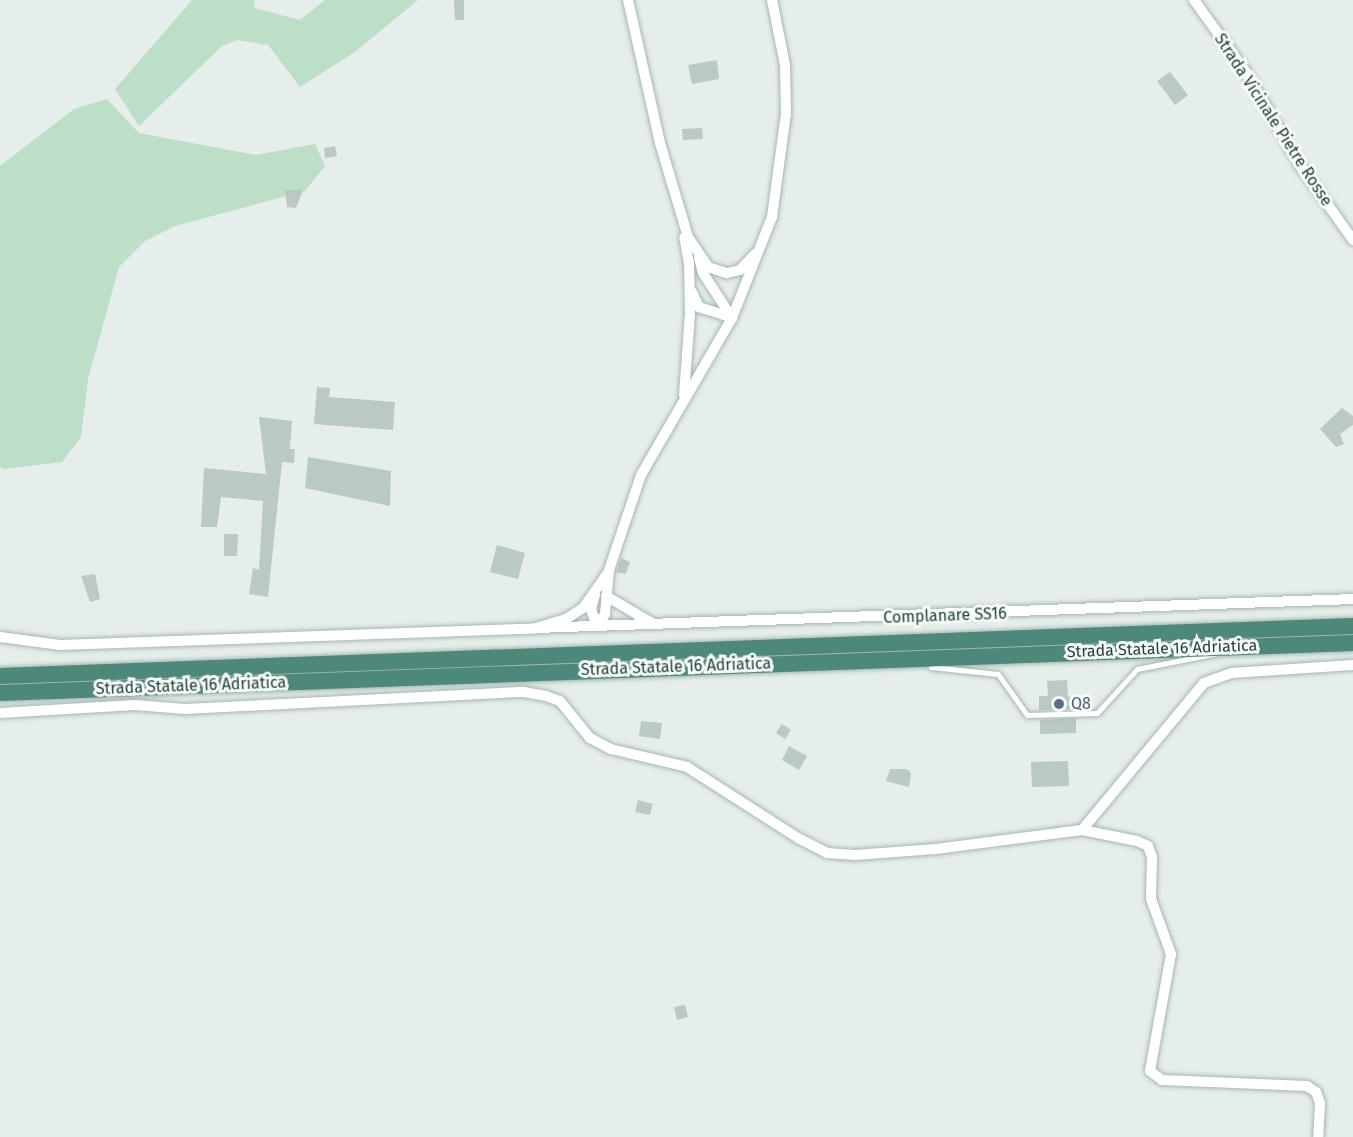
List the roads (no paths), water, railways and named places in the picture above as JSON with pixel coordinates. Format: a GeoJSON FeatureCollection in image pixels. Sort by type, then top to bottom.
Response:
{"type":"FeatureCollection","features":[{"type":"Feature","properties":{"kind":"highway","name":"Strada Statale 16 Adriatica"},"geometry":{"type":"LineString","coordinates":[[0,676],[1353,626]]}},
{"type":"Feature","properties":{"kind":"highway","name":"Strada Statale 16 Adriatica"},"geometry":{"type":"LineString","coordinates":[[0,693],[1353,642]]}},
{"type":"Feature","properties":{"kind":"street"},"geometry":{"type":"LineString","coordinates":[[628,0],[677,204],[690,278],[699,307],[732,318]]}},
{"type":"Feature","properties":{"kind":"street"},"geometry":{"type":"LineString","coordinates":[[597,626],[591,609],[601,593],[641,475],[732,318],[772,217],[786,114],[784,65],[772,0]]}},
{"type":"Feature","properties":{"kind":"street","name":"Strada Vicinale Pietre Rosse"},"geometry":{"type":"LineString","coordinates":[[1194,0],[1246,72],[1301,167],[1353,240]]}},
{"type":"Feature","properties":{"kind":"street"},"geometry":{"type":"LineString","coordinates":[[677,204],[703,273],[732,318]]}},
{"type":"Feature","properties":{"kind":"street"},"geometry":{"type":"LineString","coordinates":[[697,254],[708,267],[727,273],[740,270],[761,248]]}},
{"type":"Feature","properties":{"kind":"street"},"geometry":{"type":"LineString","coordinates":[[683,400],[690,278]]}},
{"type":"Feature","properties":{"kind":"street"},"geometry":{"type":"LineString","coordinates":[[601,593],[655,624]]}},
{"type":"Feature","properties":{"kind":"street"},"geometry":{"type":"LineString","coordinates":[[0,637],[60,645],[536,628],[566,619],[601,593]]}},
{"type":"Feature","properties":{"kind":"street","name":"Complanare SS16"},"geometry":{"type":"LineString","coordinates":[[536,628],[1353,599]]}},
{"type":"Feature","properties":{"kind":"street"},"geometry":{"type":"LineString","coordinates":[[1082,830],[1204,683],[1232,673],[1353,665]]}},
{"type":"Feature","properties":{"kind":"street"},"geometry":{"type":"LineString","coordinates":[[0,713],[135,705],[185,709],[524,692],[560,701],[590,738],[611,749],[687,767],[827,853],[855,855],[936,849],[1082,830],[1137,841],[1148,846],[1152,857],[1151,899],[1171,954],[1150,1071],[1162,1080],[1307,1086],[1316,1092],[1320,1103],[1318,1137]]}},
{"type":"Feature","properties":{"kind":"lane"},"geometry":{"type":"LineString","coordinates":[[861,660],[890,667],[956,667],[998,674],[1027,715],[1097,713],[1137,669],[1212,657],[1229,647]]}},
{"type":"Feature","properties":{"kind":"place","name":"Q8"},"geometry":{"type":"Point","coordinates":[1059,704]}}]}
